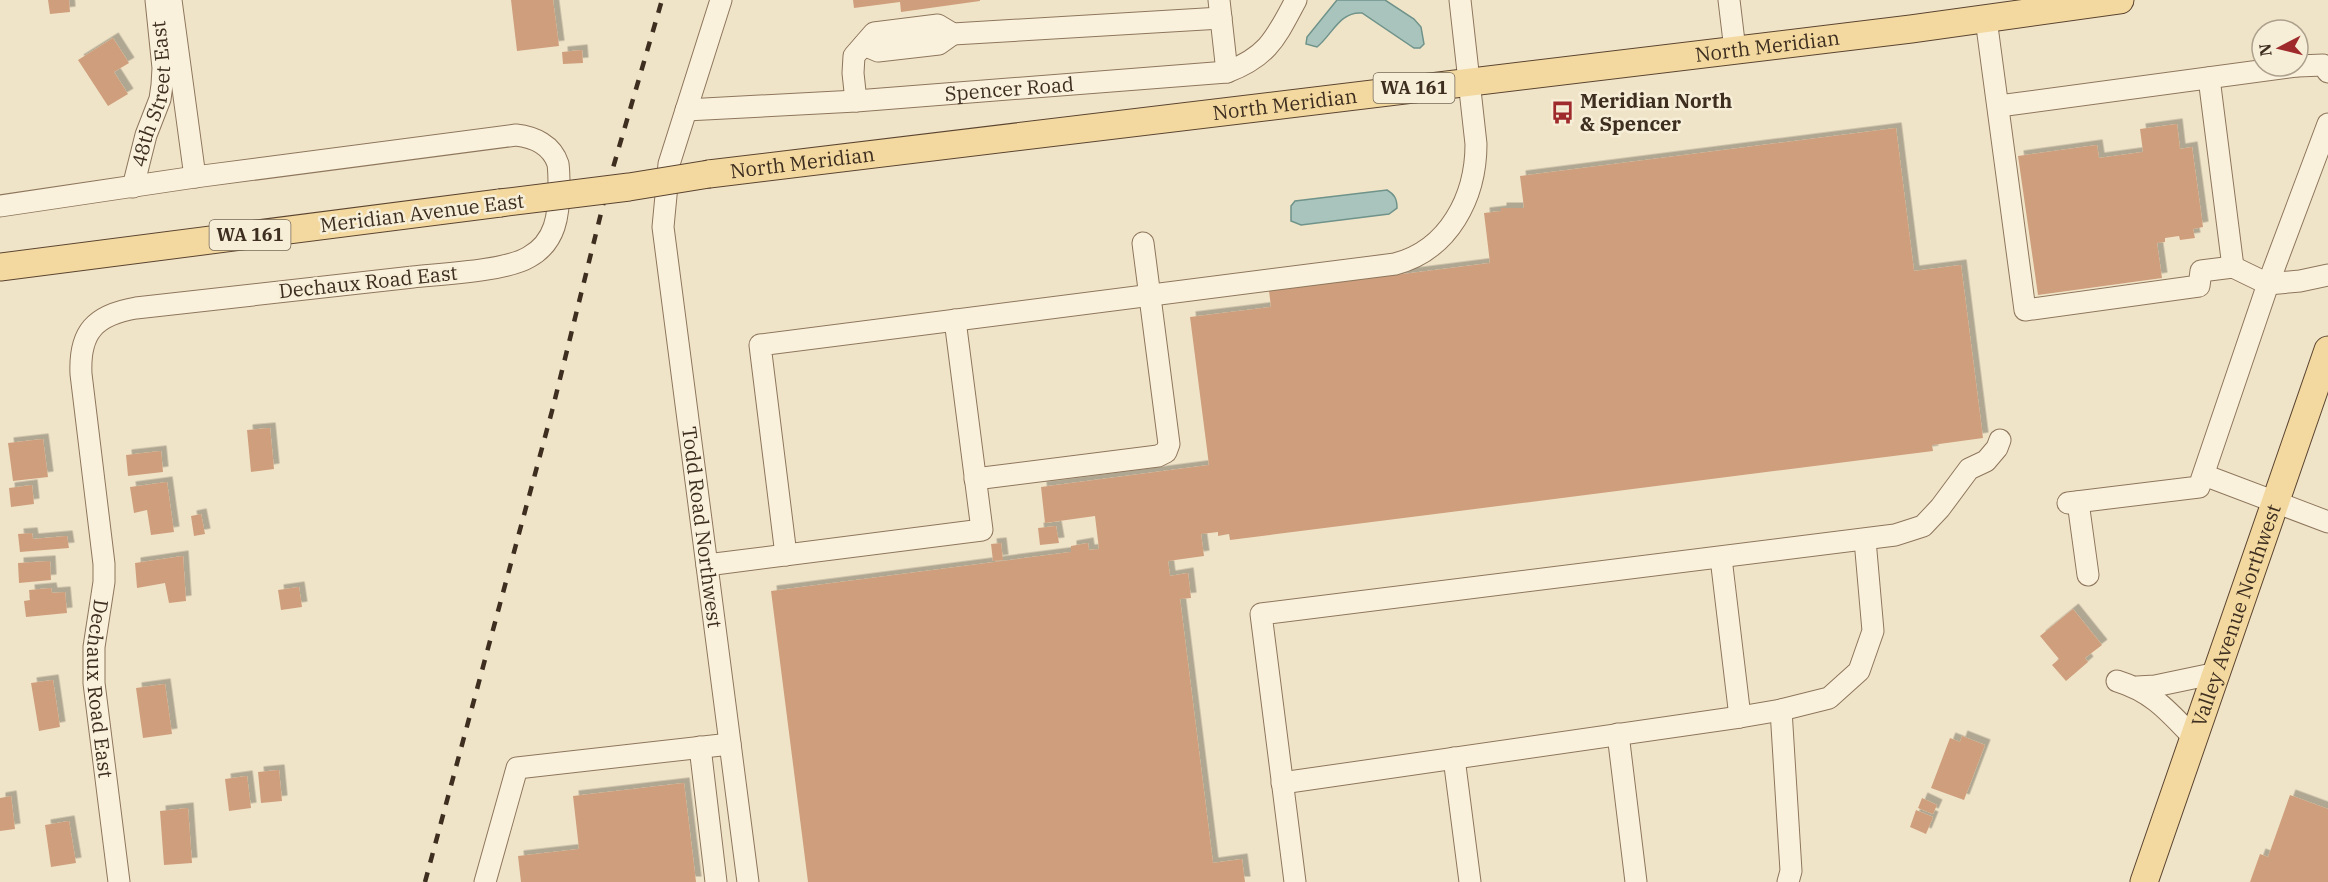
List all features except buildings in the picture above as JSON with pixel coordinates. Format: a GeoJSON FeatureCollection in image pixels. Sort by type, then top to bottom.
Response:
{"type":"FeatureCollection","features":[{"type":"Feature","properties":{"kind":"main road","name":"North Meridian"},"geometry":{"type":"LineString","coordinates":[[629,187],[709,174],[1735,50],[1993,12],[2120,0]]}},
{"type":"Feature","properties":{"kind":"main road","name":"Meridian Avenue East"},"geometry":{"type":"LineString","coordinates":[[0,267],[629,187]]}},
{"type":"Feature","properties":{"kind":"main road","name":"Valley Avenue Northwest"},"geometry":{"type":"LineString","coordinates":[[2144,882],[2328,350]]}},
{"type":"Feature","properties":{"kind":"street","name":"48th Street East"},"geometry":{"type":"LineString","coordinates":[[133,187],[140,155],[160,99],[162,85],[163,68],[156,0]]}},
{"type":"Feature","properties":{"kind":"street"},"geometry":{"type":"LineString","coordinates":[[171,0],[195,177]]}},
{"type":"Feature","properties":{"kind":"street","name":"Todd Road Northwest"},"geometry":{"type":"LineString","coordinates":[[721,0],[668,174],[663,227],[748,882]]}},
{"type":"Feature","properties":{"kind":"street"},"geometry":{"type":"LineString","coordinates":[[786,555],[760,345],[1395,264],[1420,255],[1442,237],[1463,206],[1472,187],[1476,167],[1476,144],[1460,0]]}},
{"type":"Feature","properties":{"kind":"street"},"geometry":{"type":"LineString","coordinates":[[1729,0],[1735,50]]}},
{"type":"Feature","properties":{"kind":"street","name":"Spencer Road"},"geometry":{"type":"LineString","coordinates":[[686,110],[856,100],[1227,72],[1248,64],[1260,56],[1269,46],[1292,2]]}},
{"type":"Feature","properties":{"kind":"street"},"geometry":{"type":"LineString","coordinates":[[856,100],[853,63],[859,49],[864,45],[878,51],[939,44],[953,34],[1220,9],[1227,72]]}},
{"type":"Feature","properties":{"kind":"street"},"geometry":{"type":"LineString","coordinates":[[1993,12],[1999,106],[2025,310],[2199,286],[2201,271],[2233,267],[2268,284],[2328,275]]}},
{"type":"Feature","properties":{"kind":"street"},"geometry":{"type":"LineString","coordinates":[[2310,66],[2323,65],[2328,72]]}},
{"type":"Feature","properties":{"kind":"street"},"geometry":{"type":"LineString","coordinates":[[1999,106],[2250,72]]}},
{"type":"Feature","properties":{"kind":"street"},"geometry":{"type":"LineString","coordinates":[[2209,78],[2233,267]]}},
{"type":"Feature","properties":{"kind":"street"},"geometry":{"type":"LineString","coordinates":[[2088,575],[2073,502],[2199,487],[2268,284],[2328,124]]}},
{"type":"Feature","properties":{"kind":"street","name":"Dechaux Road East"},"geometry":{"type":"LineString","coordinates":[[0,206],[195,177],[516,135],[538,140],[554,153],[558,167],[558,216],[548,242],[528,258],[512,264],[455,273],[136,308],[110,314],[92,327],[83,346],[81,365],[104,564],[104,582],[94,646],[94,683],[119,882]]}},
{"type":"Feature","properties":{"kind":"street"},"geometry":{"type":"LineString","coordinates":[[975,479],[1158,456],[1166,452],[1169,444],[1143,243]]}},
{"type":"Feature","properties":{"kind":"street"},"geometry":{"type":"LineString","coordinates":[[707,565],[982,530],[955,320]]}},
{"type":"Feature","properties":{"kind":"street"},"geometry":{"type":"LineString","coordinates":[[1295,882],[1261,614],[1895,535],[1923,526],[1940,508],[1969,469],[1986,461],[1997,448],[2000,440]]}},
{"type":"Feature","properties":{"kind":"street"},"geometry":{"type":"LineString","coordinates":[[2204,475],[2328,522]]}},
{"type":"Feature","properties":{"kind":"street"},"geometry":{"type":"LineString","coordinates":[[1282,783],[1740,717],[1781,710],[1828,698],[1858,671],[1873,631],[1865,540]]}},
{"type":"Feature","properties":{"kind":"street"},"geometry":{"type":"LineString","coordinates":[[1721,558],[1740,717]]}},
{"type":"Feature","properties":{"kind":"street"},"geometry":{"type":"LineString","coordinates":[[2194,738],[2156,699],[2127,684],[2155,686],[2217,673]]}},
{"type":"Feature","properties":{"kind":"street"},"geometry":{"type":"LineString","coordinates":[[1781,710],[1791,871],[1788,882]]}},
{"type":"Feature","properties":{"kind":"street"},"geometry":{"type":"LineString","coordinates":[[1618,734],[1636,882]]}},
{"type":"Feature","properties":{"kind":"street"},"geometry":{"type":"LineString","coordinates":[[485,882],[517,768],[730,744]]}},
{"type":"Feature","properties":{"kind":"street"},"geometry":{"type":"LineString","coordinates":[[700,747],[716,882]]}},
{"type":"Feature","properties":{"kind":"street"},"geometry":{"type":"LineString","coordinates":[[1454,758],[1470,882]]}},
{"type":"Feature","properties":{"kind":"water"},"geometry":{"type":"Polygon","coordinates":[[[1337,0],[1385,0],[1414,19],[1421,27],[1424,44],[1420,48],[1414,48],[1362,13],[1354,13],[1342,20],[1317,47],[1306,44],[1307,37],[1337,0]]]}},
{"type":"Feature","properties":{"kind":"water"},"geometry":{"type":"Polygon","coordinates":[[[1387,190],[1394,196],[1397,205],[1397,208],[1389,214],[1301,225],[1291,221],[1291,206],[1295,201],[1387,190]]]}},
{"type":"Feature","properties":{"kind":"railway"},"geometry":{"type":"LineString","coordinates":[[425,882],[552,411],[608,185],[662,0]]}},
{"type":"Feature","properties":{"kind":"place","name":"Meridian North & Spencer"},"geometry":{"type":"Point","coordinates":[1562,113]}}]}
